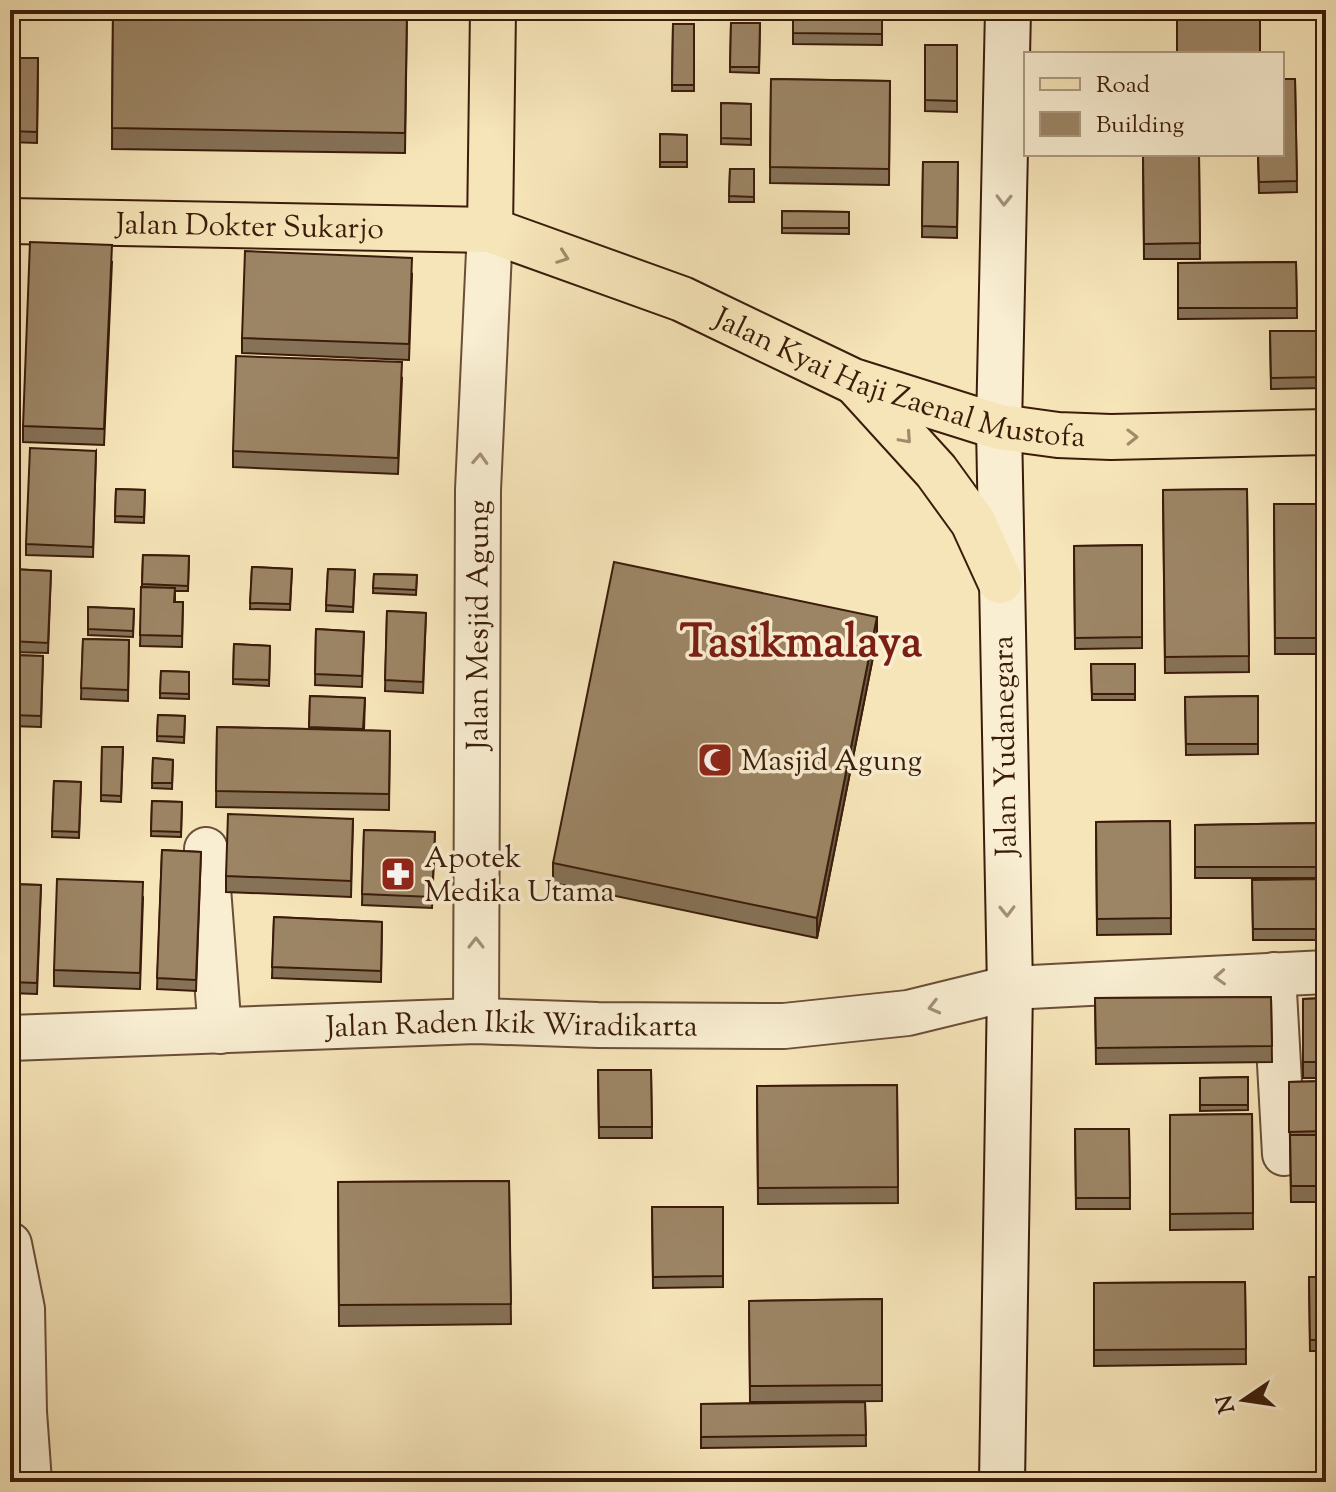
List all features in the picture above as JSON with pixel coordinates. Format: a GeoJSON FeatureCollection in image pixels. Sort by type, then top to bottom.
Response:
{"type":"FeatureCollection","features":[{"type":"Feature","properties":{"kind":"main road"},"geometry":{"type":"LineString","coordinates":[[490,230],[493,10]]}},
{"type":"Feature","properties":{"kind":"main road","name":"Jalan Dokter Sukarjo"},"geometry":{"type":"LineString","coordinates":[[10,221],[490,230]]}},
{"type":"Feature","properties":{"kind":"main road","name":"Jalan Kyai Haji Zaenal Mustofa"},"geometry":{"type":"LineString","coordinates":[[490,230],[682,299],[853,381],[999,427],[1058,435],[1111,437],[1326,432]]}},
{"type":"Feature","properties":{"kind":"main road"},"geometry":{"type":"LineString","coordinates":[[853,381],[936,471],[973,522],[1000,581]]}},
{"type":"Feature","properties":{"kind":"street","name":"Jalan Yudanegara"},"geometry":{"type":"LineString","coordinates":[[1002,1482],[1010,988],[999,427],[1008,10]]}},
{"type":"Feature","properties":{"kind":"street","name":"Jalan Mesjid Agung"},"geometry":{"type":"LineString","coordinates":[[476,1021],[478,490],[490,230]]}},
{"type":"Feature","properties":{"kind":"street"},"geometry":{"type":"LineString","coordinates":[[206,849],[220,1032]]}},
{"type":"Feature","properties":{"kind":"street"},"geometry":{"type":"LineString","coordinates":[[1010,988],[1326,972]]}},
{"type":"Feature","properties":{"kind":"street"},"geometry":{"type":"LineString","coordinates":[[1274,974],[1284,1154]]}},
{"type":"Feature","properties":{"kind":"street","name":"Jalan Raden Ikik Wiradikarta"},"geometry":{"type":"LineString","coordinates":[[10,1038],[476,1021],[784,1026],[908,1013],[1010,988]]}},
{"type":"Feature","properties":{"kind":"street"},"geometry":{"type":"LineString","coordinates":[[10,1244],[23,1309],[30,1482]]}},
{"type":"Feature","properties":{"kind":"building"},"geometry":{"type":"Polygon","coordinates":[[[113,10],[407,10],[405,133],[112,128],[113,10]]]}},
{"type":"Feature","properties":{"kind":"building"},"geometry":{"type":"Polygon","coordinates":[[[1177,10],[1260,10],[1260,52],[1177,52],[1177,10]]]}},
{"type":"Feature","properties":{"kind":"building"},"geometry":{"type":"Polygon","coordinates":[[[793,13],[882,14],[882,34],[793,33],[793,13]]]}},
{"type":"Feature","properties":{"kind":"building"},"geometry":{"type":"Polygon","coordinates":[[[731,23],[760,23],[759,67],[730,67],[731,23]]]}},
{"type":"Feature","properties":{"kind":"building"},"geometry":{"type":"Polygon","coordinates":[[[673,24],[694,24],[694,85],[672,85],[673,24]]]}},
{"type":"Feature","properties":{"kind":"building"},"geometry":{"type":"Polygon","coordinates":[[[925,45],[957,45],[957,101],[925,100],[925,45]]]}},
{"type":"Feature","properties":{"kind":"building"},"geometry":{"type":"Polygon","coordinates":[[[10,58],[38,58],[37,132],[10,131],[10,58]]]}},
{"type":"Feature","properties":{"kind":"building"},"geometry":{"type":"Polygon","coordinates":[[[771,79],[890,81],[889,169],[770,167],[771,79]]]}},
{"type":"Feature","properties":{"kind":"building"},"geometry":{"type":"Polygon","coordinates":[[[1284,79],[1295,79],[1297,181],[1259,182],[1258,156],[1284,156],[1284,79]]]}},
{"type":"Feature","properties":{"kind":"building"},"geometry":{"type":"Polygon","coordinates":[[[721,103],[751,104],[751,139],[721,138],[721,103]]]}},
{"type":"Feature","properties":{"kind":"building"},"geometry":{"type":"Polygon","coordinates":[[[660,134],[687,135],[687,162],[660,162],[660,134]]]}},
{"type":"Feature","properties":{"kind":"building"},"geometry":{"type":"Polygon","coordinates":[[[1143,156],[1199,156],[1200,243],[1144,244],[1143,156]]]}},
{"type":"Feature","properties":{"kind":"building"},"geometry":{"type":"Polygon","coordinates":[[[923,162],[958,162],[957,227],[922,226],[923,162]]]}},
{"type":"Feature","properties":{"kind":"building"},"geometry":{"type":"Polygon","coordinates":[[[730,169],[754,169],[754,197],[729,196],[730,169]]]}},
{"type":"Feature","properties":{"kind":"building"},"geometry":{"type":"Polygon","coordinates":[[[782,211],[849,212],[849,228],[782,228],[782,211]]]}},
{"type":"Feature","properties":{"kind":"building"},"geometry":{"type":"Polygon","coordinates":[[[30,242],[112,245],[104,429],[23,426],[30,242]]]}},
{"type":"Feature","properties":{"kind":"building"},"geometry":{"type":"Polygon","coordinates":[[[245,251],[412,258],[409,344],[242,338],[245,251]]]}},
{"type":"Feature","properties":{"kind":"building"},"geometry":{"type":"Polygon","coordinates":[[[1296,262],[1297,308],[1178,308],[1178,263],[1296,262]]]}},
{"type":"Feature","properties":{"kind":"building"},"geometry":{"type":"Polygon","coordinates":[[[1270,331],[1326,331],[1326,377],[1271,378],[1270,331]]]}},
{"type":"Feature","properties":{"kind":"building"},"geometry":{"type":"Polygon","coordinates":[[[236,356],[402,362],[398,458],[233,451],[236,356]]]}},
{"type":"Feature","properties":{"kind":"building"},"geometry":{"type":"Polygon","coordinates":[[[30,448],[96,451],[93,547],[26,544],[30,448]]]}},
{"type":"Feature","properties":{"kind":"building"},"geometry":{"type":"Polygon","coordinates":[[[116,489],[145,490],[144,517],[115,516],[116,489]]]}},
{"type":"Feature","properties":{"kind":"building"},"geometry":{"type":"Polygon","coordinates":[[[1247,489],[1249,656],[1165,657],[1163,490],[1247,489]]]}},
{"type":"Feature","properties":{"kind":"building"},"geometry":{"type":"Polygon","coordinates":[[[1274,504],[1326,504],[1326,638],[1275,638],[1274,504]]]}},
{"type":"Feature","properties":{"kind":"building"},"geometry":{"type":"Polygon","coordinates":[[[1142,545],[1142,637],[1075,638],[1074,546],[1142,545]]]}},
{"type":"Feature","properties":{"kind":"building"},"geometry":{"type":"Polygon","coordinates":[[[143,555],[189,556],[188,586],[142,584],[143,555]]]}},
{"type":"Feature","properties":{"kind":"building","name":"Masjid Agung"},"geometry":{"type":"Polygon","coordinates":[[[614,562],[877,617],[817,918],[553,863],[614,562]]]}},
{"type":"Feature","properties":{"kind":"building"},"geometry":{"type":"Polygon","coordinates":[[[252,567],[292,569],[290,604],[250,603],[252,567]]]}},
{"type":"Feature","properties":{"kind":"building"},"geometry":{"type":"Polygon","coordinates":[[[10,569],[51,571],[48,643],[10,641],[10,569]]]}},
{"type":"Feature","properties":{"kind":"building"},"geometry":{"type":"Polygon","coordinates":[[[328,569],[355,570],[353,607],[326,605],[328,569]]]}},
{"type":"Feature","properties":{"kind":"building"},"geometry":{"type":"Polygon","coordinates":[[[374,574],[417,575],[416,590],[373,588],[374,574]]]}},
{"type":"Feature","properties":{"kind":"building"},"geometry":{"type":"Polygon","coordinates":[[[141,587],[175,588],[174,602],[183,602],[182,636],[140,635],[141,587]]]}},
{"type":"Feature","properties":{"kind":"building"},"geometry":{"type":"Polygon","coordinates":[[[88,607],[134,609],[133,631],[88,629],[88,607]]]}},
{"type":"Feature","properties":{"kind":"building"},"geometry":{"type":"Polygon","coordinates":[[[387,611],[426,613],[423,682],[385,680],[387,611]]]}},
{"type":"Feature","properties":{"kind":"building"},"geometry":{"type":"Polygon","coordinates":[[[316,629],[364,632],[362,676],[315,674],[316,629]]]}},
{"type":"Feature","properties":{"kind":"building"},"geometry":{"type":"Polygon","coordinates":[[[83,639],[129,640],[128,690],[81,688],[83,639]]]}},
{"type":"Feature","properties":{"kind":"building"},"geometry":{"type":"Polygon","coordinates":[[[234,644],[270,646],[269,680],[233,679],[234,644]]]}},
{"type":"Feature","properties":{"kind":"building"},"geometry":{"type":"Polygon","coordinates":[[[10,655],[43,656],[41,716],[10,715],[10,655]]]}},
{"type":"Feature","properties":{"kind":"building"},"geometry":{"type":"Polygon","coordinates":[[[1091,664],[1135,664],[1135,694],[1092,694],[1091,664]]]}},
{"type":"Feature","properties":{"kind":"building"},"geometry":{"type":"Polygon","coordinates":[[[161,671],[189,672],[189,694],[160,693],[161,671]]]}},
{"type":"Feature","properties":{"kind":"building"},"geometry":{"type":"Polygon","coordinates":[[[310,696],[365,698],[363,729],[309,727],[310,696]]]}},
{"type":"Feature","properties":{"kind":"building"},"geometry":{"type":"Polygon","coordinates":[[[1258,696],[1258,744],[1186,744],[1185,697],[1258,696]]]}},
{"type":"Feature","properties":{"kind":"building"},"geometry":{"type":"Polygon","coordinates":[[[158,715],[185,716],[184,737],[157,736],[158,715]]]}},
{"type":"Feature","properties":{"kind":"building"},"geometry":{"type":"Polygon","coordinates":[[[217,727],[390,731],[389,794],[216,791],[217,727]]]}},
{"type":"Feature","properties":{"kind":"building"},"geometry":{"type":"Polygon","coordinates":[[[102,747],[123,747],[121,796],[101,795],[102,747]]]}},
{"type":"Feature","properties":{"kind":"building"},"geometry":{"type":"Polygon","coordinates":[[[10,748],[17,748],[15,798],[10,798],[10,748]]]}},
{"type":"Feature","properties":{"kind":"building"},"geometry":{"type":"Polygon","coordinates":[[[153,758],[173,760],[172,783],[152,783],[153,758]]]}},
{"type":"Feature","properties":{"kind":"building"},"geometry":{"type":"Polygon","coordinates":[[[54,781],[81,782],[79,832],[52,831],[54,781]]]}},
{"type":"Feature","properties":{"kind":"building"},"geometry":{"type":"Polygon","coordinates":[[[152,801],[182,802],[181,832],[151,831],[152,801]]]}},
{"type":"Feature","properties":{"kind":"building"},"geometry":{"type":"Polygon","coordinates":[[[228,814],[353,819],[351,881],[226,876],[228,814]]]}},
{"type":"Feature","properties":{"kind":"building"},"geometry":{"type":"Polygon","coordinates":[[[10,818],[13,818],[11,866],[10,866],[10,818]]]}},
{"type":"Feature","properties":{"kind":"building"},"geometry":{"type":"Polygon","coordinates":[[[1170,821],[1171,918],[1097,919],[1096,822],[1170,821]]]}},
{"type":"Feature","properties":{"kind":"building"},"geometry":{"type":"Polygon","coordinates":[[[1326,823],[1326,867],[1195,867],[1195,825],[1326,823]]]}},
{"type":"Feature","properties":{"kind":"building","name":"Apotek Medika Utama"},"geometry":{"type":"Polygon","coordinates":[[[364,830],[435,832],[432,897],[362,894],[364,830]]]}},
{"type":"Feature","properties":{"kind":"building"},"geometry":{"type":"Polygon","coordinates":[[[162,850],[201,852],[196,980],[157,978],[162,850]]]}},
{"type":"Feature","properties":{"kind":"building"},"geometry":{"type":"Polygon","coordinates":[[[57,879],[143,882],[140,973],[54,970],[57,879]]]}},
{"type":"Feature","properties":{"kind":"building"},"geometry":{"type":"Polygon","coordinates":[[[1326,879],[1326,929],[1253,929],[1252,880],[1326,879]]]}},
{"type":"Feature","properties":{"kind":"building"},"geometry":{"type":"Polygon","coordinates":[[[10,884],[41,885],[37,983],[10,982],[10,884]]]}},
{"type":"Feature","properties":{"kind":"building"},"geometry":{"type":"Polygon","coordinates":[[[274,917],[382,922],[381,971],[272,967],[274,917]]]}},
{"type":"Feature","properties":{"kind":"building"},"geometry":{"type":"Polygon","coordinates":[[[1271,997],[1272,1046],[1096,1048],[1095,998],[1271,997]]]}},
{"type":"Feature","properties":{"kind":"building"},"geometry":{"type":"Polygon","coordinates":[[[1326,998],[1326,1062],[1303,1062],[1303,999],[1326,998]]]}},
{"type":"Feature","properties":{"kind":"building"},"geometry":{"type":"Polygon","coordinates":[[[598,1070],[651,1070],[652,1127],[599,1127],[598,1070]]]}},
{"type":"Feature","properties":{"kind":"building"},"geometry":{"type":"Polygon","coordinates":[[[1248,1077],[1248,1105],[1200,1105],[1200,1078],[1248,1077]]]}},
{"type":"Feature","properties":{"kind":"building"},"geometry":{"type":"Polygon","coordinates":[[[1326,1081],[1326,1131],[1289,1132],[1289,1082],[1326,1081]]]}},
{"type":"Feature","properties":{"kind":"building"},"geometry":{"type":"Polygon","coordinates":[[[897,1085],[898,1187],[758,1188],[757,1086],[897,1085]]]}},
{"type":"Feature","properties":{"kind":"building"},"geometry":{"type":"Polygon","coordinates":[[[1252,1114],[1253,1213],[1170,1214],[1170,1115],[1252,1114]]]}},
{"type":"Feature","properties":{"kind":"building"},"geometry":{"type":"Polygon","coordinates":[[[1075,1129],[1129,1129],[1130,1198],[1076,1198],[1075,1129]]]}},
{"type":"Feature","properties":{"kind":"building"},"geometry":{"type":"Polygon","coordinates":[[[1290,1135],[1326,1135],[1326,1186],[1291,1186],[1290,1135]]]}},
{"type":"Feature","properties":{"kind":"building"},"geometry":{"type":"Polygon","coordinates":[[[509,1181],[511,1304],[339,1305],[338,1182],[509,1181]]]}},
{"type":"Feature","properties":{"kind":"building"},"geometry":{"type":"Polygon","coordinates":[[[652,1207],[723,1207],[723,1276],[653,1277],[652,1207]]]}},
{"type":"Feature","properties":{"kind":"building"},"geometry":{"type":"Polygon","coordinates":[[[1309,1277],[1326,1277],[1326,1340],[1310,1340],[1309,1277]]]}},
{"type":"Feature","properties":{"kind":"building"},"geometry":{"type":"Polygon","coordinates":[[[1245,1282],[1246,1349],[1094,1350],[1094,1283],[1245,1282]]]}},
{"type":"Feature","properties":{"kind":"building"},"geometry":{"type":"Polygon","coordinates":[[[882,1299],[882,1385],[750,1386],[749,1301],[882,1299]]]}},
{"type":"Feature","properties":{"kind":"building"},"geometry":{"type":"Polygon","coordinates":[[[865,1402],[866,1435],[701,1437],[701,1404],[865,1402]]]}},
{"type":"Feature","properties":{"kind":"place","name":"Masjid Agung"},"geometry":{"type":"Point","coordinates":[715,760]}},
{"type":"Feature","properties":{"kind":"place","name":"Apotek Medika Utama"},"geometry":{"type":"Point","coordinates":[398,874]}},
{"type":"Feature","properties":{"kind":"district","name":"Tasikmalaya"},"geometry":{"type":"Point","coordinates":[801,640]}}]}
